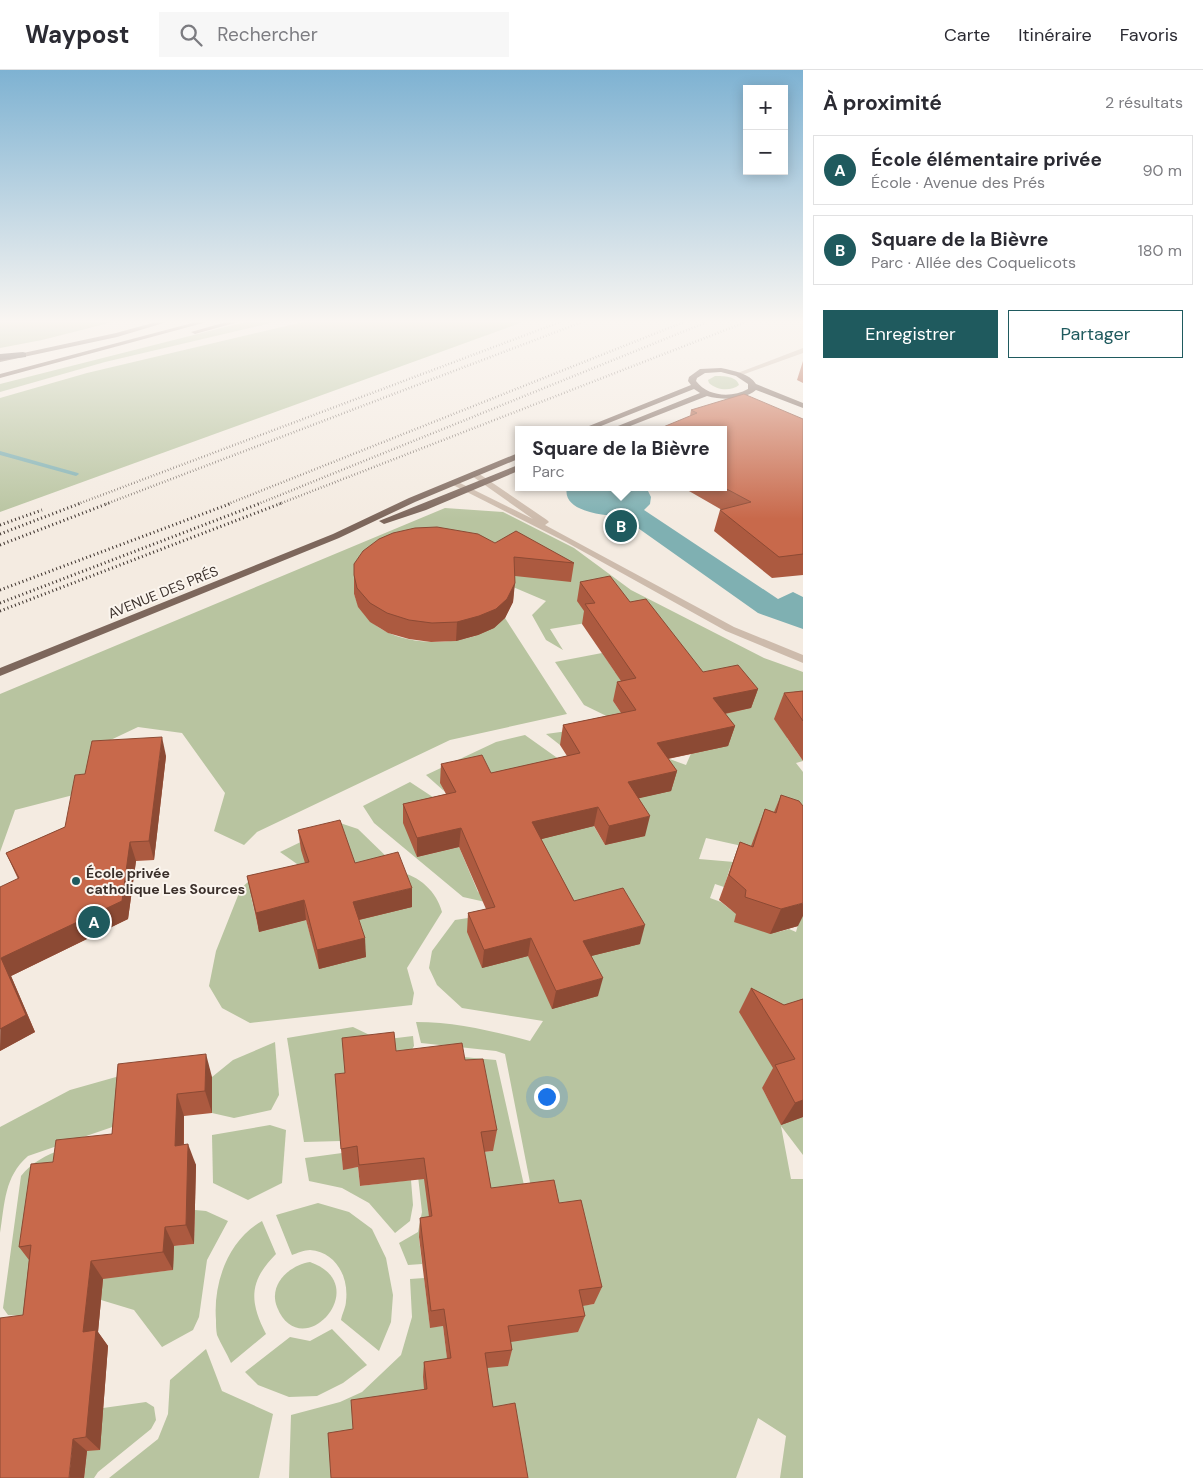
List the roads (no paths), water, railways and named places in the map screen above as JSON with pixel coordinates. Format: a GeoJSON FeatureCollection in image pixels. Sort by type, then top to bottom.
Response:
{"type":"FeatureCollection","features":[{"type":"Feature","properties":{"kind":"main road"},"geometry":{"type":"LineString","coordinates":[[593,426],[690,388]]}},
{"type":"Feature","properties":{"kind":"main road"},"geometry":{"type":"LineString","coordinates":[[697,388],[707,393],[735,396],[748,403]]}},
{"type":"Feature","properties":{"kind":"main road"},"geometry":{"type":"LineString","coordinates":[[735,396],[748,392],[752,388]]}},
{"type":"Feature","properties":{"kind":"main road"},"geometry":{"type":"LineString","coordinates":[[757,388],[803,406]]}},
{"type":"Feature","properties":{"kind":"main road"},"geometry":{"type":"LineString","coordinates":[[622,426],[707,393]]}},
{"type":"Feature","properties":{"kind":"main road","name":"AVENUE DES PRÉS"},"geometry":{"type":"LineString","coordinates":[[0,672],[336,536],[515,457]]}},
{"type":"Feature","properties":{"kind":"main road","name":"AVENUE DES PRÉS"},"geometry":{"type":"LineString","coordinates":[[336,536],[423,508],[515,469]]}},
{"type":"Feature","properties":{"kind":"street"},"geometry":{"type":"LineString","coordinates":[[475,474],[568,540]]}},
{"type":"Feature","properties":{"kind":"street"},"geometry":{"type":"LineString","coordinates":[[453,483],[568,540],[730,629],[803,659]]}},
{"type":"Feature","properties":{"kind":"water"},"geometry":{"type":"Polygon","coordinates":[[[567,491],[648,491],[651,497],[650,504],[644,510],[778,599],[793,592],[803,597],[803,629],[758,613],[621,516],[586,511],[571,502],[567,491]]]}},
{"type":"Feature","properties":{"kind":"waterway"},"geometry":{"type":"LineString","coordinates":[[0,453],[76,474]]}},
{"type":"Feature","properties":{"kind":"railway"},"geometry":{"type":"LineString","coordinates":[[78,504],[386,388]]}},
{"type":"Feature","properties":{"kind":"railway"},"geometry":{"type":"LineString","coordinates":[[106,504],[410,388]]}},
{"type":"Feature","properties":{"kind":"railway"},"geometry":{"type":"LineString","coordinates":[[228,504],[519,388]]}},
{"type":"Feature","properties":{"kind":"railway"},"geometry":{"type":"LineString","coordinates":[[258,504],[545,388]]}},
{"type":"Feature","properties":{"kind":"railway"},"geometry":{"type":"LineString","coordinates":[[279,504],[577,388]]}},
{"type":"Feature","properties":{"kind":"railway"},"geometry":{"type":"LineString","coordinates":[[0,534],[81,503]]}},
{"type":"Feature","properties":{"kind":"railway"},"geometry":{"type":"LineString","coordinates":[[0,545],[109,503]]}},
{"type":"Feature","properties":{"kind":"railway"},"geometry":{"type":"LineString","coordinates":[[0,590],[232,503]]}},
{"type":"Feature","properties":{"kind":"railway"},"geometry":{"type":"LineString","coordinates":[[0,603],[261,503]]}},
{"type":"Feature","properties":{"kind":"railway"},"geometry":{"type":"LineString","coordinates":[[0,611],[282,503]]}},
{"type":"Feature","properties":{"kind":"railway"},"geometry":{"type":"LineString","coordinates":[[0,525],[42,510]]}},
{"type":"Feature","properties":{"kind":"place","name":"Square de la Bièvre"},"geometry":{"type":"Point","coordinates":[621,526]}},
{"type":"Feature","properties":{"kind":"place","name":"École privée catholique Les Sources"},"geometry":{"type":"Point","coordinates":[76,881]}},
{"type":"Feature","properties":{"kind":"place","name":"École élémentaire privée"},"geometry":{"type":"Point","coordinates":[94,922]}}]}
